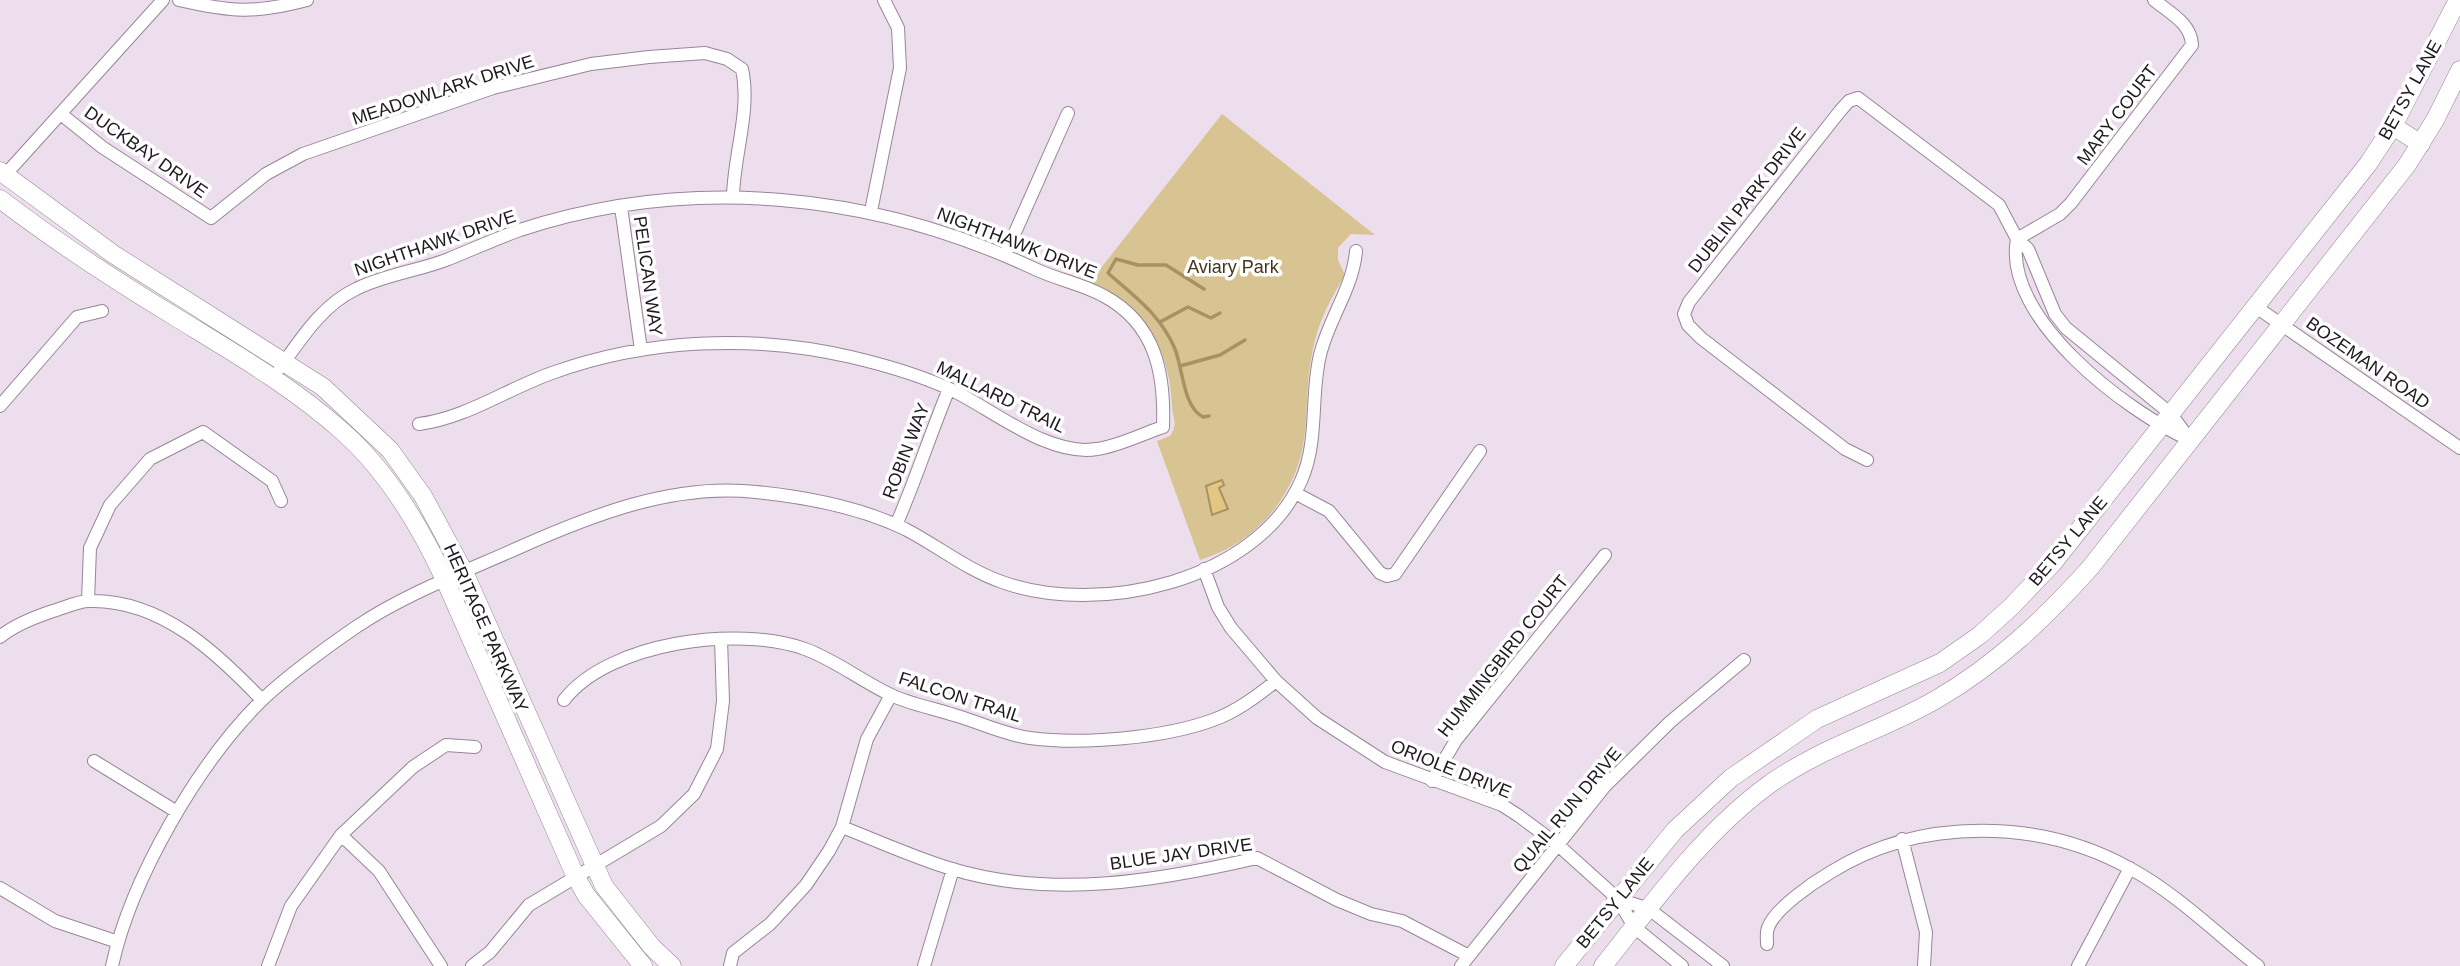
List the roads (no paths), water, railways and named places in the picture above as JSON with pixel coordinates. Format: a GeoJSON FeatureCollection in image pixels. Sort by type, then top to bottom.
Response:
{"type":"FeatureCollection","features":[{"type":"Feature","properties":{"kind":"main road","name":"BETSY LANE"},"geometry":{"type":"LineString","coordinates":[[1564,966],[1675,830],[1742,770],[1817,719],[1940,663],[1980,635],[2053,563],[2339,202],[2393,126],[2458,0]]}},
{"type":"Feature","properties":{"kind":"main road","name":"BETSY LANE"},"geometry":{"type":"LineString","coordinates":[[1603,966],[1725,822],[1767,786],[1811,757],[1936,699],[1997,660],[2047,617],[2090,568],[2421,144],[2460,70]]}},
{"type":"Feature","properties":{"kind":"main road"},"geometry":{"type":"LineString","coordinates":[[2393,126],[2421,144]]}},
{"type":"Feature","properties":{"kind":"main road","name":"HERITAGE PARKWAY"},"geometry":{"type":"LineString","coordinates":[[2,173],[113,254],[323,387],[390,450],[423,496],[464,572],[593,865],[612,896],[652,947],[672,966]]}},
{"type":"Feature","properties":{"kind":"main road","name":"HERITAGE PARKWAY"},"geometry":{"type":"LineString","coordinates":[[0,199],[40,230],[274,377],[345,433],[404,503],[428,543],[575,875],[586,895],[643,966]]}},
{"type":"Feature","properties":{"kind":"street"},"geometry":{"type":"LineString","coordinates":[[2,173],[61,114],[163,0]]}},
{"type":"Feature","properties":{"kind":"street"},"geometry":{"type":"LineString","coordinates":[[179,0],[226,11],[268,11],[307,0]]}},
{"type":"Feature","properties":{"kind":"street"},"geometry":{"type":"LineString","coordinates":[[871,211],[900,68],[898,28],[884,0]]}},
{"type":"Feature","properties":{"kind":"street","name":"MARY COURT"},"geometry":{"type":"LineString","coordinates":[[2017,239],[2060,214],[2071,204],[2192,44],[2191,33],[2184,24],[2154,0]]}},
{"type":"Feature","properties":{"kind":"street","name":"MEADOWLARK DRIVE"},"geometry":{"type":"LineString","coordinates":[[211,218],[266,174],[303,154],[493,88],[591,64],[705,53],[727,59],[742,69],[747,91],[734,170],[733,197]]}},
{"type":"Feature","properties":{"kind":"street","name":"DUBLIN PARK DRIVE"},"geometry":{"type":"LineString","coordinates":[[1867,460],[1845,449],[1701,338],[1688,325],[1684,314],[1689,302],[1840,111],[1849,101],[1858,98],[1871,105],[2000,205],[2017,239],[2028,249],[2059,320],[2122,375],[2166,421]]}},
{"type":"Feature","properties":{"kind":"street"},"geometry":{"type":"LineString","coordinates":[[1005,255],[1068,113]]}},
{"type":"Feature","properties":{"kind":"street","name":"DUCKBAY DRIVE"},"geometry":{"type":"LineString","coordinates":[[61,114],[102,147],[211,218]]}},
{"type":"Feature","properties":{"kind":"street","name":"NIGHTHAWK DRIVE"},"geometry":{"type":"LineString","coordinates":[[274,377],[313,322],[355,289],[419,270],[520,230],[621,207],[733,197],[871,211],[956,235],[1105,296],[1132,316],[1154,347],[1165,388],[1163,427]]}},
{"type":"Feature","properties":{"kind":"street","name":"PELICAN WAY"},"geometry":{"type":"LineString","coordinates":[[621,207],[641,349]]}},
{"type":"Feature","properties":{"kind":"street","name":"DUBLIN PARK DRIVE"},"geometry":{"type":"LineString","coordinates":[[2017,239],[2014,252],[2023,283],[2037,318],[2056,342],[2112,389],[2166,421],[2190,440]]}},
{"type":"Feature","properties":{"kind":"street"},"geometry":{"type":"LineString","coordinates":[[112,966],[118,942],[146,872],[177,812],[210,763],[262,700],[358,626],[445,580],[570,525],[633,504],[690,493],[750,491],[811,499],[896,525],[1002,582],[1049,593],[1099,596],[1124,592],[1204,569],[1249,546],[1280,517],[1295,493],[1310,453],[1320,352],[1336,308],[1353,276],[1356,251]]}},
{"type":"Feature","properties":{"kind":"street","name":"BOZEMAN ROAD"},"geometry":{"type":"LineString","coordinates":[[2256,307],[2460,448]]}},
{"type":"Feature","properties":{"kind":"street"},"geometry":{"type":"LineString","coordinates":[[0,407],[77,317],[102,312]]}},
{"type":"Feature","properties":{"kind":"street"},"geometry":{"type":"LineString","coordinates":[[2045,328],[2059,320]]}},
{"type":"Feature","properties":{"kind":"street","name":"MALLARD TRAIL"},"geometry":{"type":"LineString","coordinates":[[419,424],[441,421],[553,372],[641,349],[720,343],[803,348],[891,367],[949,389],[1036,437],[1066,448],[1096,449],[1163,427]]}},
{"type":"Feature","properties":{"kind":"street"},"geometry":{"type":"LineString","coordinates":[[2112,389],[2122,375]]}},
{"type":"Feature","properties":{"kind":"street","name":"ROBIN WAY"},"geometry":{"type":"LineString","coordinates":[[896,525],[919,472],[925,446],[949,389]]}},
{"type":"Feature","properties":{"kind":"street"},"geometry":{"type":"LineString","coordinates":[[88,601],[90,548],[110,505],[150,459],[203,432],[272,481],[281,500]]}},
{"type":"Feature","properties":{"kind":"street"},"geometry":{"type":"LineString","coordinates":[[1295,493],[1329,511],[1380,573],[1387,576],[1395,574],[1480,451]]}},
{"type":"Feature","properties":{"kind":"street","name":"HUMMINGBIRD COURT"},"geometry":{"type":"LineString","coordinates":[[1432,781],[1456,740],[1605,555]]}},
{"type":"Feature","properties":{"kind":"street","name":"ORIOLE DRIVE"},"geometry":{"type":"LineString","coordinates":[[1204,569],[1218,607],[1231,628],[1276,681],[1317,718],[1353,744],[1385,762],[1502,805],[1558,845],[1618,899],[1634,927],[1682,966]]}},
{"type":"Feature","properties":{"kind":"street"},"geometry":{"type":"LineString","coordinates":[[0,637],[45,614],[88,601],[133,608],[181,628],[221,657],[262,700]]}},
{"type":"Feature","properties":{"kind":"street"},"geometry":{"type":"LineString","coordinates":[[472,966],[490,952],[528,905],[661,826],[694,794],[717,749],[723,701],[721,639]]}},
{"type":"Feature","properties":{"kind":"street","name":"FALCON TRAIL"},"geometry":{"type":"LineString","coordinates":[[564,700],[577,683],[627,659],[685,641],[721,639],[768,641],[804,648],[891,695],[1029,738],[1102,739],[1168,731],[1214,720],[1250,701],[1276,681]]}},
{"type":"Feature","properties":{"kind":"street","name":"QUAIL RUN DRIVE"},"geometry":{"type":"LineString","coordinates":[[1465,961],[1605,786],[1670,722],[1744,660]]}},
{"type":"Feature","properties":{"kind":"street"},"geometry":{"type":"LineString","coordinates":[[730,966],[733,953],[770,924],[806,885],[842,827],[867,738],[891,695]]}},
{"type":"Feature","properties":{"kind":"street"},"geometry":{"type":"LineString","coordinates":[[268,966],[291,906],[341,835],[383,793],[424,760],[446,746],[475,747]]}},
{"type":"Feature","properties":{"kind":"street"},"geometry":{"type":"LineString","coordinates":[[94,761],[177,812]]}},
{"type":"Feature","properties":{"kind":"street","name":"BLUE JAY DRIVE"},"geometry":{"type":"LineString","coordinates":[[842,827],[953,869],[1043,886],[1130,882],[1202,871],[1257,858],[1338,900],[1371,914],[1402,921],[1465,961]]}},
{"type":"Feature","properties":{"kind":"street"},"geometry":{"type":"LineString","coordinates":[[1767,944],[1768,927],[1809,887],[1842,865],[1902,839],[1955,831],[2008,833],[2091,850],[2130,868],[2252,964]]}},
{"type":"Feature","properties":{"kind":"street"},"geometry":{"type":"LineString","coordinates":[[341,835],[379,871],[441,966]]}},
{"type":"Feature","properties":{"kind":"street"},"geometry":{"type":"LineString","coordinates":[[1902,839],[1926,932],[1924,966]]}},
{"type":"Feature","properties":{"kind":"street"},"geometry":{"type":"LineString","coordinates":[[2078,966],[2130,868]]}},
{"type":"Feature","properties":{"kind":"street"},"geometry":{"type":"LineString","coordinates":[[924,966],[953,869]]}},
{"type":"Feature","properties":{"kind":"street"},"geometry":{"type":"LineString","coordinates":[[0,888],[55,921],[118,942]]}},
{"type":"Feature","properties":{"kind":"street","name":"ORIOLE DRIVE"},"geometry":{"type":"LineString","coordinates":[[1618,899],[1649,909],[1723,966]]}},
{"type":"Feature","properties":{"kind":"waterway"},"geometry":{"type":"LineString","coordinates":[[1204,289],[1166,265],[1138,265],[1116,259],[1108,273],[1146,307],[1162,326],[1178,357],[1191,405],[1203,417],[1209,416]]}},
{"type":"Feature","properties":{"kind":"waterway"},"geometry":{"type":"LineString","coordinates":[[1160,322],[1188,307],[1211,318],[1220,313]]}},
{"type":"Feature","properties":{"kind":"waterway"},"geometry":{"type":"LineString","coordinates":[[1180,366],[1220,355],[1245,340]]}},
{"type":"Feature","properties":{"kind":"park label","name":"Aviary Park"},"geometry":{"type":"Point","coordinates":[1233,267]}}]}
